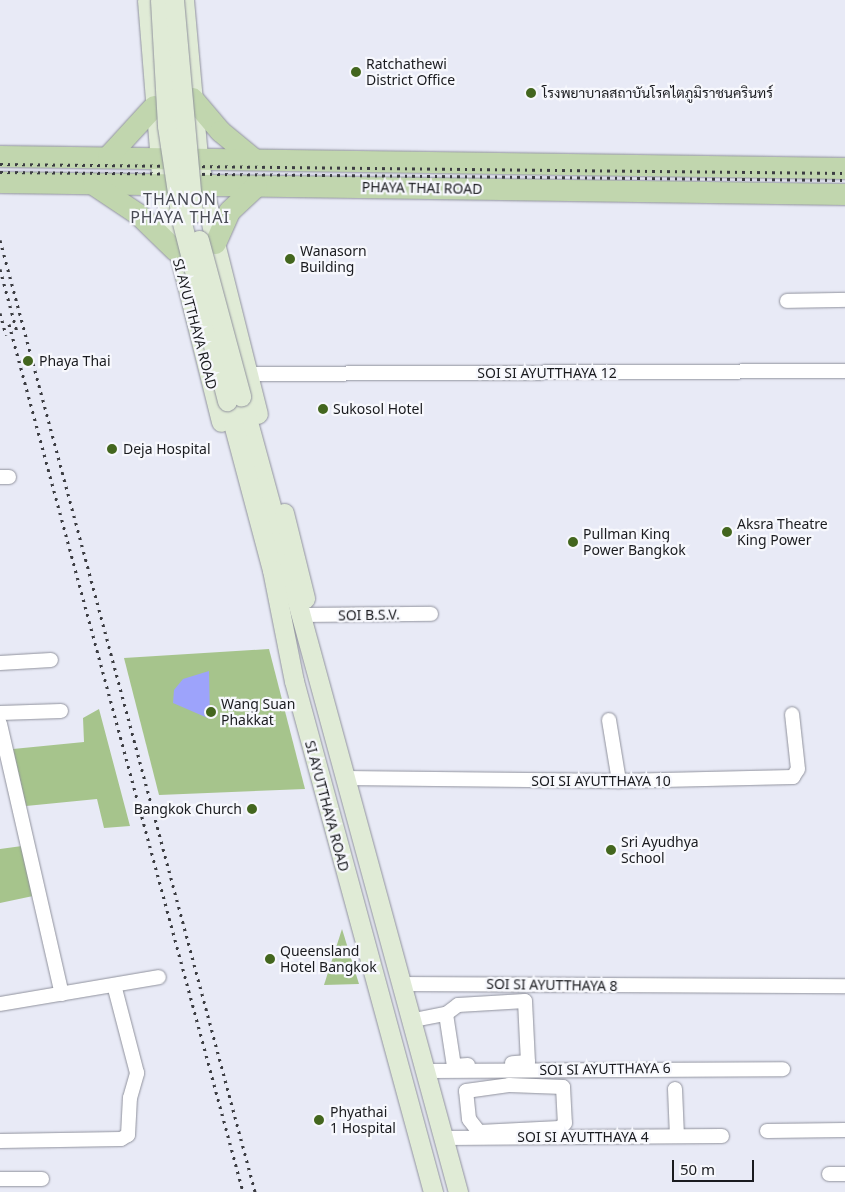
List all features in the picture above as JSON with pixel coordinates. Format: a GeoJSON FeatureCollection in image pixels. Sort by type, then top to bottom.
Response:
{"type":"FeatureCollection","features":[{"type":"Feature","properties":{"kind":"main road","name":"SI AYUTTHAYA ROAD"},"geometry":{"type":"LineString","coordinates":[[147,0],[154,106],[162,185],[175,250],[260,574],[284,639]]}},
{"type":"Feature","properties":{"kind":"main road","name":"SI AYUTTHAYA ROAD"},"geometry":{"type":"LineString","coordinates":[[160,0],[167,126],[181,219],[291,590],[307,634],[385,932],[405,984],[414,1020],[416,1076]]}},
{"type":"Feature","properties":{"kind":"main road","name":"SI AYUTTHAYA ROAD"},"geometry":{"type":"LineString","coordinates":[[174,0],[193,216],[272,570],[284,639],[364,943],[416,1076],[445,1138],[458,1192]]}},
{"type":"Feature","properties":{"kind":"main road","name":"SI AYUTTHAYA ROAD"},"geometry":{"type":"LineString","coordinates":[[184,0],[198,157],[203,186],[215,243],[307,615],[307,634]]}},
{"type":"Feature","properties":{"kind":"main road"},"geometry":{"type":"LineString","coordinates":[[149,29],[162,46],[170,48],[186,34]]}},
{"type":"Feature","properties":{"kind":"main road"},"geometry":{"type":"LineString","coordinates":[[192,98],[220,131],[254,159]]}},
{"type":"Feature","properties":{"kind":"main road"},"geometry":{"type":"LineString","coordinates":[[108,156],[154,106]]}},
{"type":"Feature","properties":{"kind":"main road","name":"PHAYA THAI ROAD"},"geometry":{"type":"LineString","coordinates":[[0,156],[198,157],[845,168]]}},
{"type":"Feature","properties":{"kind":"main road","name":"PHAYA THAI ROAD"},"geometry":{"type":"LineString","coordinates":[[0,182],[845,194]]}},
{"type":"Feature","properties":{"kind":"main road"},"geometry":{"type":"LineString","coordinates":[[93,184],[138,214],[175,250]]}},
{"type":"Feature","properties":{"kind":"main road"},"geometry":{"type":"LineString","coordinates":[[215,243],[234,204],[256,186]]}},
{"type":"Feature","properties":{"kind":"main road"},"geometry":{"type":"LineString","coordinates":[[183,275],[198,249],[221,267]]}},
{"type":"Feature","properties":{"kind":"main road","name":"SI AYUTTHAYA ROAD"},"geometry":{"type":"LineString","coordinates":[[385,932],[389,971],[416,1076]]}},
{"type":"Feature","properties":{"kind":"main road","name":"SI AYUTTHAYA ROAD"},"geometry":{"type":"LineString","coordinates":[[364,943],[366,978],[420,1192]]}},
{"type":"Feature","properties":{"kind":"main road"},"geometry":{"type":"LineString","coordinates":[[416,1076],[433,1192]]}},
{"type":"Feature","properties":{"kind":"main road"},"geometry":{"type":"LineString","coordinates":[[416,1076],[445,1192]]}},
{"type":"Feature","properties":{"kind":"street"},"geometry":{"type":"LineString","coordinates":[[787,301],[845,300]]}},
{"type":"Feature","properties":{"kind":"street","name":"SOI SI AYUTTHAYA 12"},"geometry":{"type":"LineString","coordinates":[[248,374],[845,371]]}},
{"type":"Feature","properties":{"kind":"street","name":"SOI B.S.V."},"geometry":{"type":"LineString","coordinates":[[307,615],[431,614]]}},
{"type":"Feature","properties":{"kind":"street"},"geometry":{"type":"LineString","coordinates":[[0,663],[51,660]]}},
{"type":"Feature","properties":{"kind":"street"},"geometry":{"type":"LineString","coordinates":[[0,713],[61,711]]}},
{"type":"Feature","properties":{"kind":"street","name":"SOI SI AYUTTHAYA 10"},"geometry":{"type":"LineString","coordinates":[[344,778],[619,782],[793,777],[798,769],[792,714]]}},
{"type":"Feature","properties":{"kind":"street"},"geometry":{"type":"LineString","coordinates":[[609,720],[619,782]]}},
{"type":"Feature","properties":{"kind":"street"},"geometry":{"type":"LineString","coordinates":[[1,731],[62,994]]}},
{"type":"Feature","properties":{"kind":"street"},"geometry":{"type":"LineString","coordinates":[[0,1004],[159,976]]}},
{"type":"Feature","properties":{"kind":"street","name":"SOI SI AYUTTHAYA 8"},"geometry":{"type":"LineString","coordinates":[[405,984],[699,988],[845,986]]}},
{"type":"Feature","properties":{"kind":"street"},"geometry":{"type":"LineString","coordinates":[[0,1141],[128,1135],[130,1098],[137,1073],[114,985]]}},
{"type":"Feature","properties":{"kind":"street"},"geometry":{"type":"LineString","coordinates":[[414,1020],[446,1014],[458,1005],[525,1001],[528,1062],[454,1066],[446,1014]]}},
{"type":"Feature","properties":{"kind":"street","name":"SOI SI AYUTTHAYA 6"},"geometry":{"type":"LineString","coordinates":[[416,1076],[506,1070],[783,1069]]}},
{"type":"Feature","properties":{"kind":"street"},"geometry":{"type":"LineString","coordinates":[[506,1070],[509,1085]]}},
{"type":"Feature","properties":{"kind":"street"},"geometry":{"type":"LineString","coordinates":[[509,1085],[562,1087],[565,1123],[560,1128],[479,1132],[469,1119],[466,1091],[509,1085]]}},
{"type":"Feature","properties":{"kind":"street"},"geometry":{"type":"LineString","coordinates":[[675,1089],[677,1136]]}},
{"type":"Feature","properties":{"kind":"street"},"geometry":{"type":"LineString","coordinates":[[767,1131],[845,1130]]}},
{"type":"Feature","properties":{"kind":"street","name":"SOI SI AYUTTHAYA 4"},"geometry":{"type":"LineString","coordinates":[[445,1138],[722,1136]]}},
{"type":"Feature","properties":{"kind":"street"},"geometry":{"type":"LineString","coordinates":[[829,1174],[845,1174]]}},
{"type":"Feature","properties":{"kind":"street"},"geometry":{"type":"LineString","coordinates":[[0,1179],[42,1179]]}},
{"type":"Feature","properties":{"kind":"green space","name":"Wang Suan Phakkat"},"geometry":{"type":"Polygon","coordinates":[[[269,649],[305,789],[159,795],[124,658],[269,649]]]}},
{"type":"Feature","properties":{"kind":"green space"},"geometry":{"type":"Polygon","coordinates":[[[99,709],[130,826],[104,828],[97,799],[26,806],[13,749],[84,742],[83,718],[99,709]]]}},
{"type":"Feature","properties":{"kind":"green space"},"geometry":{"type":"Polygon","coordinates":[[[22,846],[33,896],[0,903],[0,849],[22,846]]]}},
{"type":"Feature","properties":{"kind":"green space"},"geometry":{"type":"Polygon","coordinates":[[[342,929],[359,984],[324,985],[342,929]]]}},
{"type":"Feature","properties":{"kind":"water"},"geometry":{"type":"Polygon","coordinates":[[[209,671],[210,719],[173,703],[174,690],[183,679],[209,671]]]}},
{"type":"Feature","properties":{"kind":"railway"},"geometry":{"type":"LineString","coordinates":[[0,164],[845,173]]}},
{"type":"Feature","properties":{"kind":"railway"},"geometry":{"type":"LineString","coordinates":[[0,172],[845,180]]}},
{"type":"Feature","properties":{"kind":"railway"},"geometry":{"type":"LineString","coordinates":[[0,240],[255,1192]]}},
{"type":"Feature","properties":{"kind":"railway"},"geometry":{"type":"LineString","coordinates":[[0,269],[17,332]]}},
{"type":"Feature","properties":{"kind":"railway"},"geometry":{"type":"LineString","coordinates":[[0,313],[6,335]]}},
{"type":"Feature","properties":{"kind":"railway"},"geometry":{"type":"LineString","coordinates":[[9,324],[243,1192]]}},
{"type":"Feature","properties":{"kind":"place","name":"Ratchathewi District Office"},"geometry":{"type":"Point","coordinates":[356,72]}},
{"type":"Feature","properties":{"kind":"place","name":"โรงพยาบาลสถาบันโรคไตภูมิราชนครินทร์"},"geometry":{"type":"Point","coordinates":[531,93]}},
{"type":"Feature","properties":{"kind":"place","name":"Wanasorn Building"},"geometry":{"type":"Point","coordinates":[290,259]}},
{"type":"Feature","properties":{"kind":"place","name":"Phaya Thai"},"geometry":{"type":"Point","coordinates":[28,361]}},
{"type":"Feature","properties":{"kind":"place","name":"Sukosol Hotel"},"geometry":{"type":"Point","coordinates":[323,409]}},
{"type":"Feature","properties":{"kind":"place","name":"Deja Hospital"},"geometry":{"type":"Point","coordinates":[112,449]}},
{"type":"Feature","properties":{"kind":"place","name":"Aksra Theatre King Power"},"geometry":{"type":"Point","coordinates":[727,532]}},
{"type":"Feature","properties":{"kind":"place","name":"Pullman King Power Bangkok"},"geometry":{"type":"Point","coordinates":[573,542]}},
{"type":"Feature","properties":{"kind":"place","name":"Wang Suan Phakkat"},"geometry":{"type":"Point","coordinates":[211,712]}},
{"type":"Feature","properties":{"kind":"place","name":"Bangkok Church"},"geometry":{"type":"Point","coordinates":[252,809]}},
{"type":"Feature","properties":{"kind":"place","name":"Sri Ayudhya School"},"geometry":{"type":"Point","coordinates":[611,850]}},
{"type":"Feature","properties":{"kind":"place","name":"Queensland Hotel Bangkok"},"geometry":{"type":"Point","coordinates":[270,959]}},
{"type":"Feature","properties":{"kind":"place","name":"Phyathai 1 Hospital"},"geometry":{"type":"Point","coordinates":[319,1120]}},
{"type":"Feature","properties":{"kind":"district","name":"THANON PHAYA THAI"},"geometry":{"type":"Point","coordinates":[180,208]}}]}
